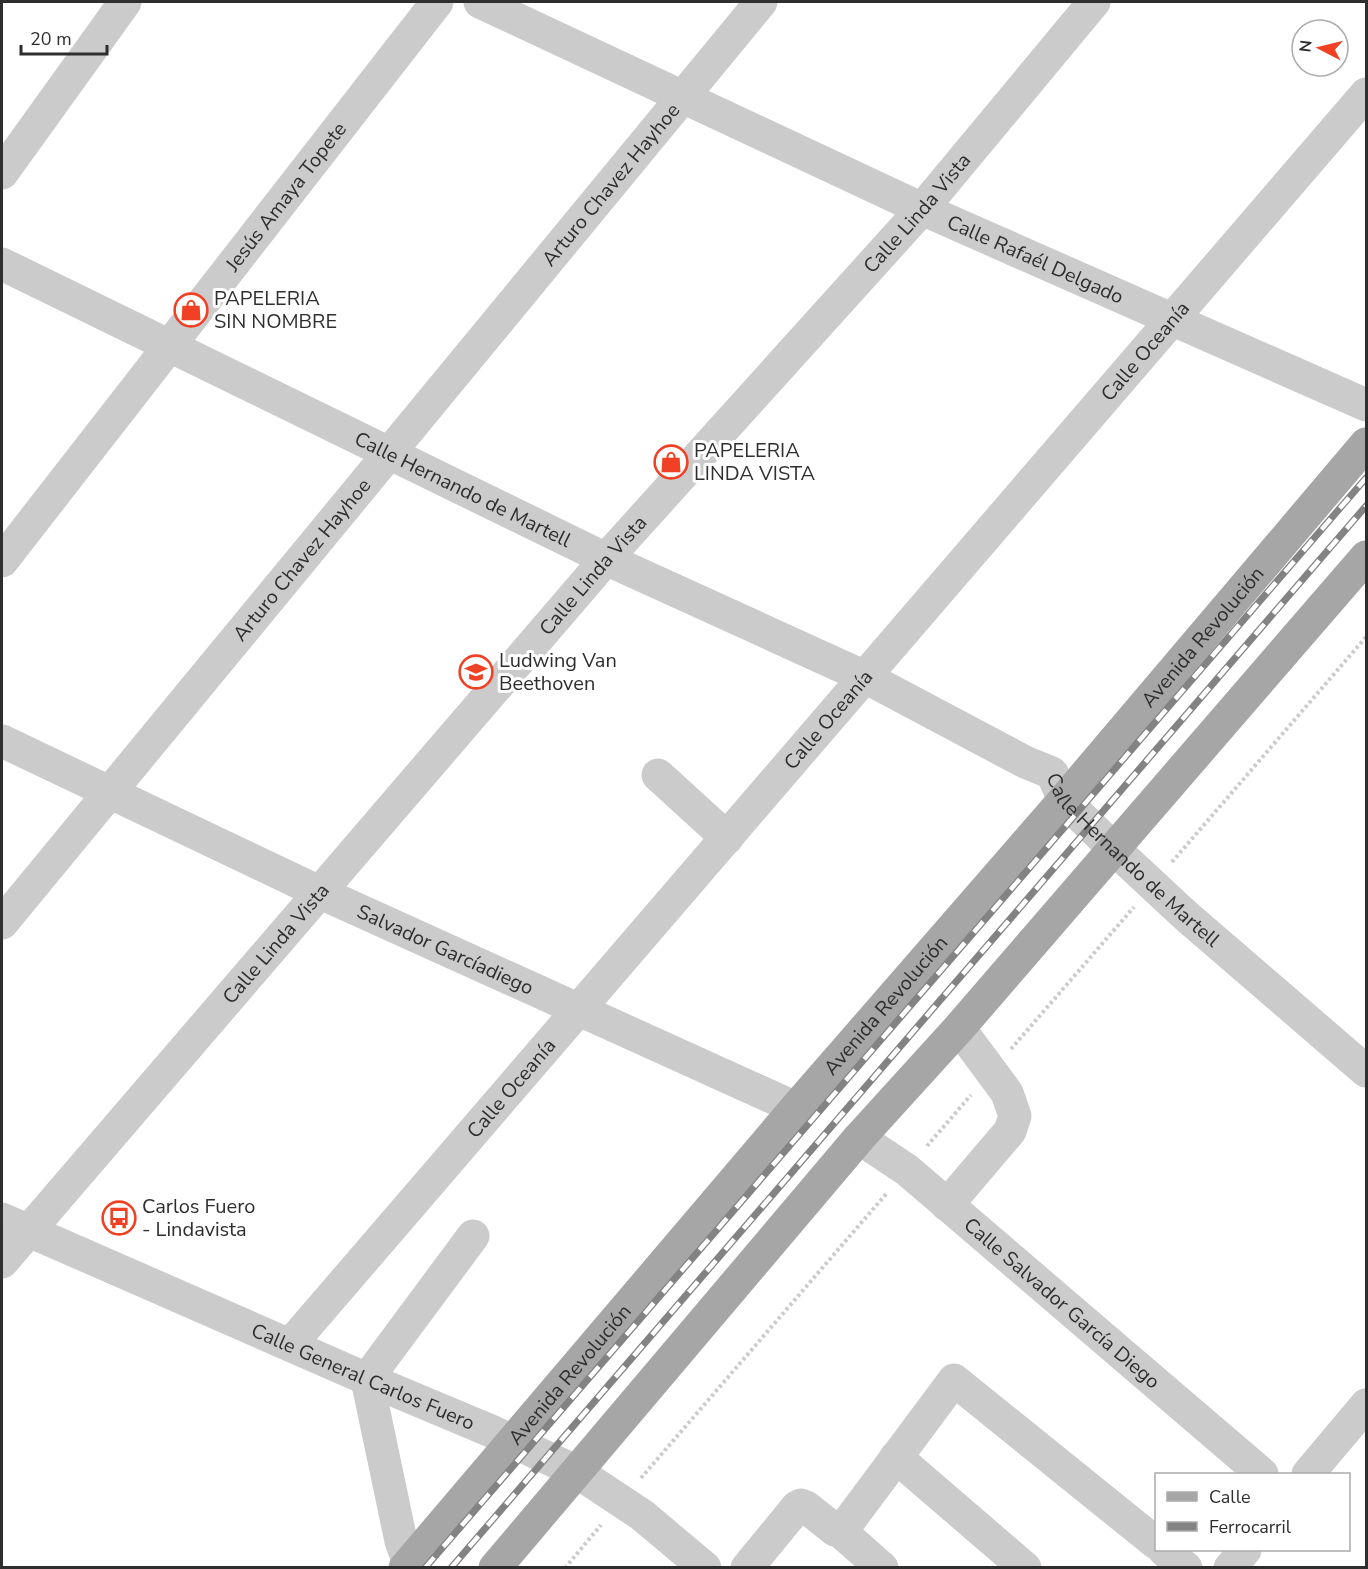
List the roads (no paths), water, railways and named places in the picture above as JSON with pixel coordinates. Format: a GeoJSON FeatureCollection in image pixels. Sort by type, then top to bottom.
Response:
{"type":"FeatureCollection","features":[{"type":"Feature","properties":{"kind":"main road","name":"Avenida Revolución"},"geometry":{"type":"LineString","coordinates":[[407,1565],[796,1108],[1064,800],[1366,444]]}},
{"type":"Feature","properties":{"kind":"main road"},"geometry":{"type":"LineString","coordinates":[[495,1568],[859,1138],[959,1028],[1366,557]]}},
{"type":"Feature","properties":{"kind":"street"},"geometry":{"type":"LineString","coordinates":[[2,173],[125,2]]}},
{"type":"Feature","properties":{"kind":"street","name":"Jesús Amaya Topete"},"geometry":{"type":"LineString","coordinates":[[2,561],[437,2]]}},
{"type":"Feature","properties":{"kind":"street","name":"Calle Rafaél Delgado"},"geometry":{"type":"LineString","coordinates":[[480,2],[922,209],[1366,405]]}},
{"type":"Feature","properties":{"kind":"street","name":"Arturo Chavez Hayhoe"},"geometry":{"type":"LineString","coordinates":[[2,923],[761,2]]}},
{"type":"Feature","properties":{"kind":"street","name":"Calle Linda Vista"},"geometry":{"type":"LineString","coordinates":[[2,1262],[15,1225],[321,892],[606,559],[922,209],[1094,2]]}},
{"type":"Feature","properties":{"kind":"street","name":"Calle Oceanía"},"geometry":{"type":"LineString","coordinates":[[290,1346],[1366,94]]}},
{"type":"Feature","properties":{"kind":"street","name":"Calle Hernando de Martell"},"geometry":{"type":"LineString","coordinates":[[2,264],[606,559],[865,677],[1025,762],[1052,773],[1064,800],[1113,848],[1185,915],[1366,1071]]}},
{"type":"Feature","properties":{"kind":"street","name":"Salvador Garcíadiego"},"geometry":{"type":"LineString","coordinates":[[2,741],[578,1011],[796,1108]]}},
{"type":"Feature","properties":{"kind":"street"},"geometry":{"type":"LineString","coordinates":[[657,775],[727,838]]}},
{"type":"Feature","properties":{"kind":"street"},"geometry":{"type":"LineString","coordinates":[[947,1205],[1010,1131],[1015,1116],[1006,1093],[959,1028]]}},
{"type":"Feature","properties":{"kind":"street","name":"Calle Salvador García Diego"},"geometry":{"type":"LineString","coordinates":[[859,1138],[907,1170],[1261,1473]]}},
{"type":"Feature","properties":{"kind":"street","name":"Calle General Carlos Fuero"},"geometry":{"type":"LineString","coordinates":[[15,1225],[367,1380],[512,1441],[577,1472],[622,1500],[705,1568]]}},
{"type":"Feature","properties":{"kind":"street"},"geometry":{"type":"LineString","coordinates":[[407,1565],[367,1380],[472,1236]]}},
{"type":"Feature","properties":{"kind":"street"},"geometry":{"type":"LineString","coordinates":[[840,1531],[954,1380],[1155,1542]]}},
{"type":"Feature","properties":{"kind":"street"},"geometry":{"type":"LineString","coordinates":[[1309,1473],[1362,1418]]}},
{"type":"Feature","properties":{"kind":"street"},"geometry":{"type":"LineString","coordinates":[[896,1457],[1025,1568]]}},
{"type":"Feature","properties":{"kind":"street"},"geometry":{"type":"LineString","coordinates":[[747,1568],[793,1510],[801,1505],[840,1531],[882,1568]]}},
{"type":"Feature","properties":{"kind":"street"},"geometry":{"type":"LineString","coordinates":[[1165,1551],[1186,1568]]}},
{"type":"Feature","properties":{"kind":"street"},"geometry":{"type":"LineString","coordinates":[[1230,1568],[1244,1551]]}},
{"type":"Feature","properties":{"kind":"railway"},"geometry":{"type":"LineString","coordinates":[[425,1568],[1366,478]]}},
{"type":"Feature","properties":{"kind":"railway"},"geometry":{"type":"LineString","coordinates":[[451,1568],[1366,506]]}},
{"type":"Feature","properties":{"kind":"place","name":"PAPELERIA SIN NOMBRE"},"geometry":{"type":"Point","coordinates":[191,310]}},
{"type":"Feature","properties":{"kind":"place","name":"PAPELERIA LINDA VISTA"},"geometry":{"type":"Point","coordinates":[671,462]}},
{"type":"Feature","properties":{"kind":"place","name":"Ludwing Van Beethoven"},"geometry":{"type":"Point","coordinates":[476,672]}},
{"type":"Feature","properties":{"kind":"place","name":"Carlos Fuero - Lindavista"},"geometry":{"type":"Point","coordinates":[119,1218]}}]}
